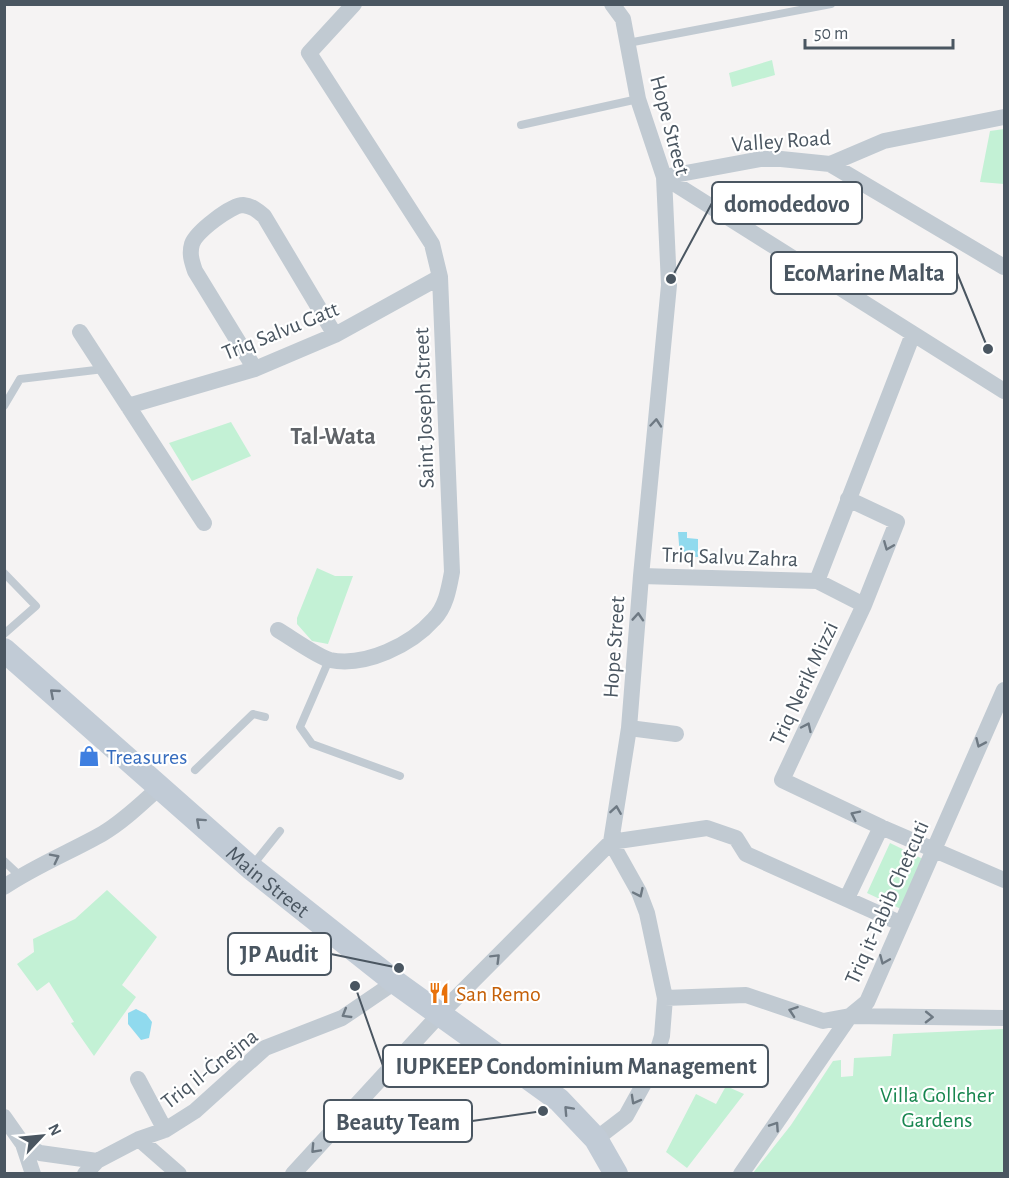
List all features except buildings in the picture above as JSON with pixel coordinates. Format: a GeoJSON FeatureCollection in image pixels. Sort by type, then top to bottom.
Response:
{"type":"FeatureCollection","features":[{"type":"Feature","properties":{"kind":"main road","name":"Main Street"},"geometry":{"type":"LineString","coordinates":[[4,650],[251,868],[395,982],[559,1100],[596,1139],[615,1173]]}},
{"type":"Feature","properties":{"kind":"street","name":"Saint Joseph Street"},"geometry":{"type":"LineString","coordinates":[[329,660],[357,660],[385,652],[412,638],[436,618],[447,597],[452,572],[440,277],[432,244],[309,53],[354,4]]}},
{"type":"Feature","properties":{"kind":"street","name":"Hope Street"},"geometry":{"type":"LineString","coordinates":[[611,842],[629,728],[669,285],[664,177],[638,99],[623,19],[612,4]]}},
{"type":"Feature","properties":{"kind":"street","name":"Valley Road"},"geometry":{"type":"LineString","coordinates":[[664,177],[761,159],[830,164],[884,141],[1005,117]]}},
{"type":"Feature","properties":{"kind":"street"},"geometry":{"type":"LineString","coordinates":[[830,164],[1005,267]]}},
{"type":"Feature","properties":{"kind":"street"},"geometry":{"type":"LineString","coordinates":[[664,177],[1005,391]]}},
{"type":"Feature","properties":{"kind":"street"},"geometry":{"type":"LineString","coordinates":[[255,369],[195,271],[190,256],[192,242],[201,231],[235,207],[241,205],[254,207],[264,216],[334,335]]}},
{"type":"Feature","properties":{"kind":"street","name":"Triq Salvu Gatt"},"geometry":{"type":"LineString","coordinates":[[128,406],[255,369],[334,335],[440,277]]}},
{"type":"Feature","properties":{"kind":"street"},"geometry":{"type":"LineString","coordinates":[[80,332],[204,523]]}},
{"type":"Feature","properties":{"kind":"street"},"geometry":{"type":"LineString","coordinates":[[817,581],[913,334]]}},
{"type":"Feature","properties":{"kind":"street","name":"Triq Nerik Mizzi"},"geometry":{"type":"LineString","coordinates":[[848,499],[897,522],[864,605],[782,780],[881,827]]}},
{"type":"Feature","properties":{"kind":"street","name":"Triq Salvu Zahra"},"geometry":{"type":"LineString","coordinates":[[641,576],[817,581]]}},
{"type":"Feature","properties":{"kind":"street","name":"Triq Nerik Mizzi"},"geometry":{"type":"LineString","coordinates":[[817,581],[864,605]]}},
{"type":"Feature","properties":{"kind":"street"},"geometry":{"type":"LineString","coordinates":[[278,630],[329,660]]}},
{"type":"Feature","properties":{"kind":"street","name":"Triq it-Tabib Chetcuti"},"geometry":{"type":"LineString","coordinates":[[741,1173],[850,1016],[867,1002],[1005,690]]}},
{"type":"Feature","properties":{"kind":"street"},"geometry":{"type":"LineString","coordinates":[[629,728],[676,734]]}},
{"type":"Feature","properties":{"kind":"street"},"geometry":{"type":"LineString","coordinates":[[4,887],[20,876],[104,833],[160,787]]}},
{"type":"Feature","properties":{"kind":"street"},"geometry":{"type":"LineString","coordinates":[[881,827],[1005,880]]}},
{"type":"Feature","properties":{"kind":"street","name":"Triq it-Tabib Chetcuti"},"geometry":{"type":"LineString","coordinates":[[847,898],[881,827]]}},
{"type":"Feature","properties":{"kind":"street"},"geometry":{"type":"LineString","coordinates":[[293,1173],[440,1014],[611,842],[707,828],[736,838],[746,854],[900,923]]}},
{"type":"Feature","properties":{"kind":"street"},"geometry":{"type":"LineString","coordinates":[[596,1139],[626,1116],[652,1069],[662,1036],[665,998],[647,913],[639,892],[611,842]]}},
{"type":"Feature","properties":{"kind":"street","name":"Triq il-Ġnejna"},"geometry":{"type":"LineString","coordinates":[[85,1173],[97,1161],[139,1139],[165,1130],[195,1111],[265,1048],[342,1018],[395,982]]}},
{"type":"Feature","properties":{"kind":"street"},"geometry":{"type":"LineString","coordinates":[[665,998],[746,995],[823,1021],[850,1016],[1005,1018]]}},
{"type":"Feature","properties":{"kind":"street"},"geometry":{"type":"LineString","coordinates":[[138,1079],[165,1130]]}},
{"type":"Feature","properties":{"kind":"street"},"geometry":{"type":"LineString","coordinates":[[4,1117],[23,1144],[33,1173]]}},
{"type":"Feature","properties":{"kind":"street"},"geometry":{"type":"LineString","coordinates":[[139,1139],[178,1173]]}},
{"type":"Feature","properties":{"kind":"street"},"geometry":{"type":"LineString","coordinates":[[23,1144],[40,1153],[97,1161]]}},
{"type":"Feature","properties":{"kind":"lane"},"geometry":{"type":"LineString","coordinates":[[628,43],[831,4]]}},
{"type":"Feature","properties":{"kind":"lane"},"geometry":{"type":"LineString","coordinates":[[521,125],[638,99]]}},
{"type":"Feature","properties":{"kind":"lane"},"geometry":{"type":"LineString","coordinates":[[4,406],[20,379],[104,369]]}},
{"type":"Feature","properties":{"kind":"lane"},"geometry":{"type":"LineString","coordinates":[[4,573],[36,606],[4,634]]}},
{"type":"Feature","properties":{"kind":"lane"},"geometry":{"type":"LineString","coordinates":[[329,660],[300,727],[312,744],[400,776]]}},
{"type":"Feature","properties":{"kind":"lane"},"geometry":{"type":"LineString","coordinates":[[195,770],[253,714],[265,717]]}},
{"type":"Feature","properties":{"kind":"lane"},"geometry":{"type":"LineString","coordinates":[[251,868],[280,831]]}},
{"type":"Feature","properties":{"kind":"lane"},"geometry":{"type":"LineString","coordinates":[[4,861],[20,876]]}},
{"type":"Feature","properties":{"kind":"green space"},"geometry":{"type":"Polygon","coordinates":[[[772,60],[775,75],[732,87],[729,73],[772,60]]]}},
{"type":"Feature","properties":{"kind":"green space"},"geometry":{"type":"Polygon","coordinates":[[[1004,129],[1004,184],[980,182],[990,131],[1004,129]]]}},
{"type":"Feature","properties":{"kind":"green space"},"geometry":{"type":"Polygon","coordinates":[[[231,422],[251,456],[192,481],[169,443],[231,422]]]}},
{"type":"Feature","properties":{"kind":"green space"},"geometry":{"type":"Polygon","coordinates":[[[317,568],[335,576],[353,576],[328,644],[312,641],[297,624],[297,618],[317,568]]]}},
{"type":"Feature","properties":{"kind":"green space"},"geometry":{"type":"Polygon","coordinates":[[[890,843],[925,860],[901,909],[867,893],[890,843]]]}},
{"type":"Feature","properties":{"kind":"green space"},"geometry":{"type":"Polygon","coordinates":[[[107,890],[157,937],[122,985],[136,997],[94,1056],[71,1023],[74,1022],[49,982],[37,991],[17,964],[34,952],[33,939],[75,919],[107,890]]]}},
{"type":"Feature","properties":{"kind":"green space","name":"Villa Gollcher Gardens"},"geometry":{"type":"Polygon","coordinates":[[[1004,1029],[1004,1173],[753,1173],[791,1125],[833,1061],[841,1060],[841,1077],[853,1076],[854,1058],[891,1056],[893,1034],[1004,1029]]]}},
{"type":"Feature","properties":{"kind":"green space"},"geometry":{"type":"Polygon","coordinates":[[[726,1086],[744,1094],[687,1168],[666,1152],[696,1094],[716,1104],[726,1086]]]}},
{"type":"Feature","properties":{"kind":"water"},"geometry":{"type":"Polygon","coordinates":[[[678,532],[687,532],[687,538],[698,539],[698,557],[680,556],[678,532]]]}},
{"type":"Feature","properties":{"kind":"water"},"geometry":{"type":"Polygon","coordinates":[[[136,1009],[146,1014],[152,1022],[149,1038],[141,1040],[128,1024],[128,1013],[136,1009]]]}},
{"type":"Feature","properties":{"kind":"place","name":"domodedovo"},"geometry":{"type":"Point","coordinates":[671,279]}},
{"type":"Feature","properties":{"kind":"place","name":"EcoMarine Malta"},"geometry":{"type":"Point","coordinates":[988,349]}},
{"type":"Feature","properties":{"kind":"place","name":"Treasures"},"geometry":{"type":"Point","coordinates":[89,756]}},
{"type":"Feature","properties":{"kind":"place","name":"JP Audit"},"geometry":{"type":"Point","coordinates":[399,968]}},
{"type":"Feature","properties":{"kind":"place","name":"IUPKEEP Condominium Management"},"geometry":{"type":"Point","coordinates":[355,986]}},
{"type":"Feature","properties":{"kind":"place","name":"San Remo"},"geometry":{"type":"Point","coordinates":[439,993]}},
{"type":"Feature","properties":{"kind":"place","name":"Beauty Team"},"geometry":{"type":"Point","coordinates":[543,1111]}},
{"type":"Feature","properties":{"kind":"district","name":"Tal-Wata"},"geometry":{"type":"Point","coordinates":[333,436]}}]}
